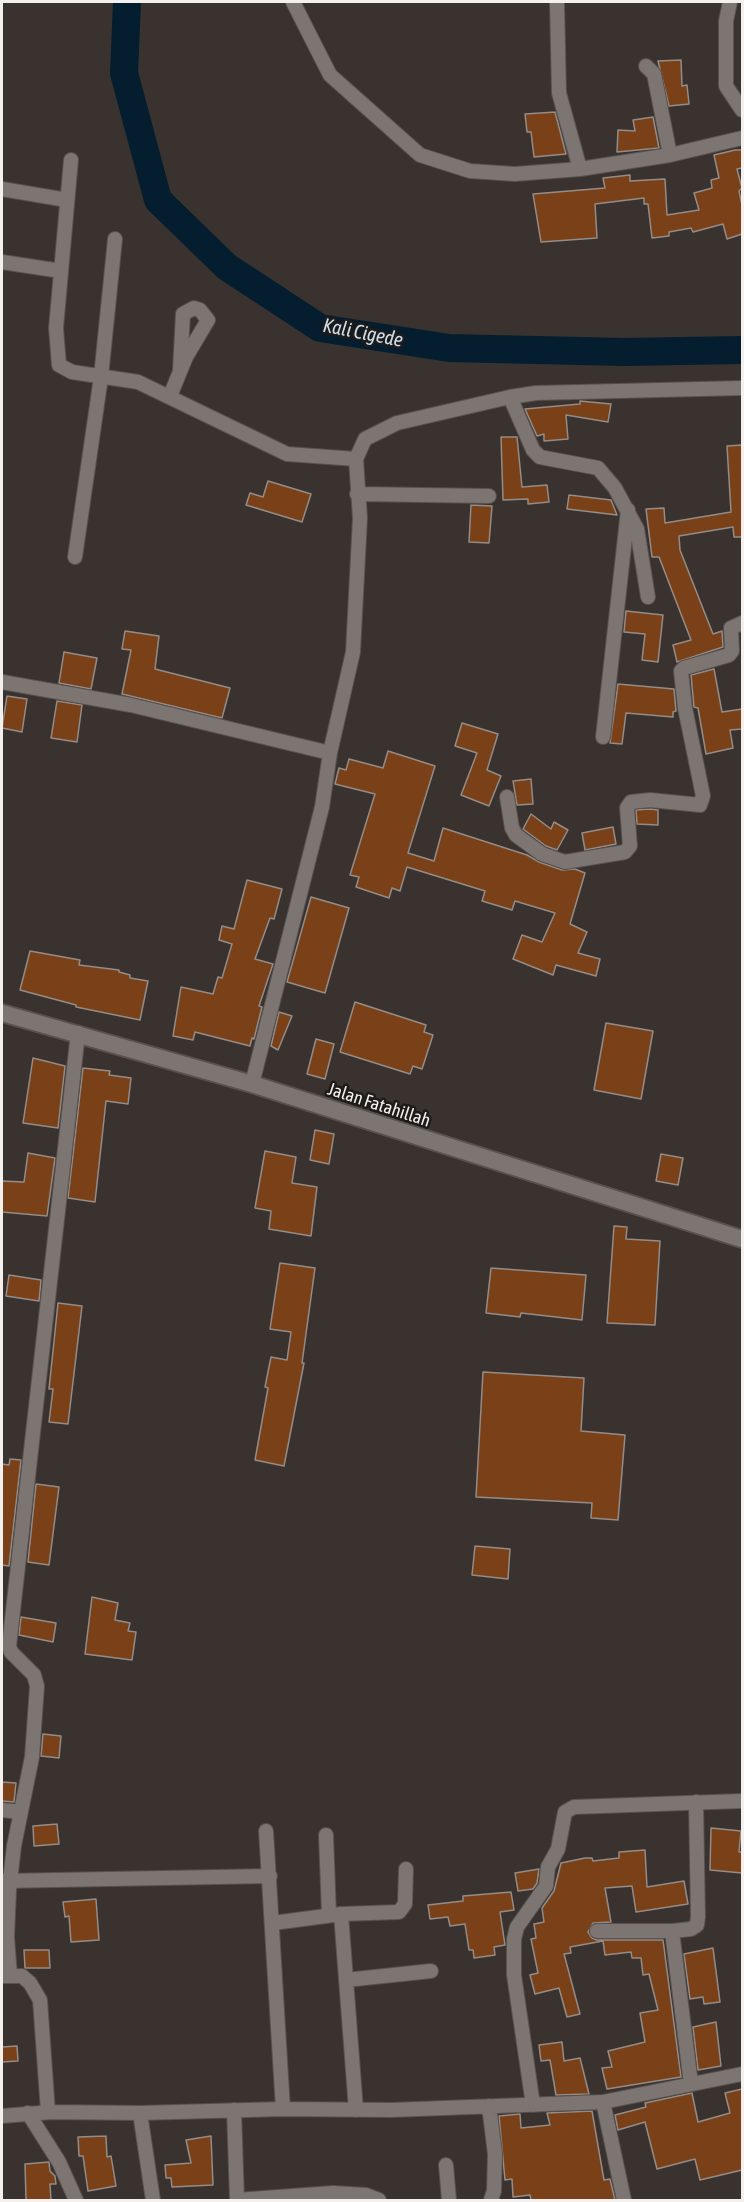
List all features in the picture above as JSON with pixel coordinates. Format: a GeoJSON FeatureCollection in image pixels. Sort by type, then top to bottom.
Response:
{"type":"FeatureCollection","features":[{"type":"Feature","properties":{"kind":"street"},"geometry":{"type":"LineString","coordinates":[[293,2],[330,75],[420,155],[470,171],[515,174],[580,169],[670,155],[742,138]]}},
{"type":"Feature","properties":{"kind":"street"},"geometry":{"type":"LineString","coordinates":[[557,2],[559,93],[580,169]]}},
{"type":"Feature","properties":{"kind":"street"},"geometry":{"type":"LineString","coordinates":[[730,2],[726,21],[726,86],[742,110]]}},
{"type":"Feature","properties":{"kind":"street"},"geometry":{"type":"LineString","coordinates":[[646,66],[654,74],[670,155]]}},
{"type":"Feature","properties":{"kind":"street"},"geometry":{"type":"LineString","coordinates":[[70,160],[56,359],[63,369],[138,382],[287,454],[356,459]]}},
{"type":"Feature","properties":{"kind":"street"},"geometry":{"type":"LineString","coordinates":[[2,189],[67,200]]}},
{"type":"Feature","properties":{"kind":"street"},"geometry":{"type":"LineString","coordinates":[[75,557],[101,377],[115,239]]}},
{"type":"Feature","properties":{"kind":"street"},"geometry":{"type":"LineString","coordinates":[[2,262],[61,271]]}},
{"type":"Feature","properties":{"kind":"street"},"geometry":{"type":"LineString","coordinates":[[170,396],[180,370]]}},
{"type":"Feature","properties":{"kind":"street"},"geometry":{"type":"LineString","coordinates":[[252,1084],[322,807],[330,753],[353,652],[360,518],[356,459],[365,439],[397,423],[536,393],[742,388]]}},
{"type":"Feature","properties":{"kind":"street"},"geometry":{"type":"LineString","coordinates":[[510,397],[533,450],[540,457],[598,468],[606,475],[628,508],[637,529],[648,597]]}},
{"type":"Feature","properties":{"kind":"street"},"geometry":{"type":"LineString","coordinates":[[357,494],[489,496]]}},
{"type":"Feature","properties":{"kind":"street"},"geometry":{"type":"LineString","coordinates":[[603,737],[628,508]]}},
{"type":"Feature","properties":{"kind":"street"},"geometry":{"type":"LineString","coordinates":[[507,798],[512,828],[516,835],[542,854],[565,862],[626,852],[630,846],[627,808],[631,802],[700,804],[703,796],[681,671],[684,668],[729,655],[732,651],[730,628],[742,623]]}},
{"type":"Feature","properties":{"kind":"street"},"geometry":{"type":"LineString","coordinates":[[2,682],[132,705],[330,753]]}},
{"type":"Feature","properties":{"kind":"street","name":"Jalan Fatahillah"},"geometry":{"type":"LineString","coordinates":[[2,1013],[252,1084],[742,1239]]}},
{"type":"Feature","properties":{"kind":"street"},"geometry":{"type":"LineString","coordinates":[[48,2112],[40,2000],[30,1983],[22,1976],[6,1976],[6,1881],[32,1757],[36,1686],[28,1667],[6,1652],[9,1646],[7,1619],[78,1033]]}},
{"type":"Feature","properties":{"kind":"street"},"geometry":{"type":"LineString","coordinates":[[533,2104],[514,1975],[514,1939],[517,1927],[546,1886],[548,1867],[558,1849],[562,1816],[574,1807],[742,1801]]}},
{"type":"Feature","properties":{"kind":"street"},"geometry":{"type":"LineString","coordinates":[[597,1930],[672,1931],[691,1929],[697,1924],[696,1803]]}},
{"type":"Feature","properties":{"kind":"street"},"geometry":{"type":"LineString","coordinates":[[2,1810],[20,1812]]}},
{"type":"Feature","properties":{"kind":"street"},"geometry":{"type":"LineString","coordinates":[[266,1831],[283,2109]]}},
{"type":"Feature","properties":{"kind":"street"},"geometry":{"type":"LineString","coordinates":[[326,1834],[335,1915],[346,1980],[356,2109]]}},
{"type":"Feature","properties":{"kind":"street"},"geometry":{"type":"LineString","coordinates":[[273,1923],[335,1915],[394,1914],[403,1910],[406,1869]]}},
{"type":"Feature","properties":{"kind":"street"},"geometry":{"type":"LineString","coordinates":[[6,1881],[270,1876]]}},
{"type":"Feature","properties":{"kind":"street"},"geometry":{"type":"LineString","coordinates":[[672,1931],[691,2084]]}},
{"type":"Feature","properties":{"kind":"street"},"geometry":{"type":"LineString","coordinates":[[346,1980],[431,1971]]}},
{"type":"Feature","properties":{"kind":"street"},"geometry":{"type":"LineString","coordinates":[[2,2116],[48,2112],[140,2113],[603,2102],[742,2074]]}},
{"type":"Feature","properties":{"kind":"street"},"geometry":{"type":"LineString","coordinates":[[603,2102],[624,2200]]}},
{"type":"Feature","properties":{"kind":"street"},"geometry":{"type":"LineString","coordinates":[[489,2106],[495,2154],[494,2191],[491,2200]]}},
{"type":"Feature","properties":{"kind":"street"},"geometry":{"type":"LineString","coordinates":[[234,2110],[237,2200],[366,2195],[379,2200]]}},
{"type":"Feature","properties":{"kind":"street"},"geometry":{"type":"LineString","coordinates":[[140,2113],[153,2200]]}},
{"type":"Feature","properties":{"kind":"street"},"geometry":{"type":"LineString","coordinates":[[28,2114],[59,2162],[76,2200]]}},
{"type":"Feature","properties":{"kind":"street"},"geometry":{"type":"LineString","coordinates":[[446,2165],[449,2200]]}},
{"type":"Feature","properties":{"kind":"building"},"geometry":{"type":"Polygon","coordinates":[[[681,60],[682,86],[687,85],[689,104],[669,106],[658,61],[681,60]]]}},
{"type":"Feature","properties":{"kind":"building"},"geometry":{"type":"Polygon","coordinates":[[[555,112],[566,154],[534,157],[531,132],[527,132],[525,114],[555,112]]]}},
{"type":"Feature","properties":{"kind":"building"},"geometry":{"type":"Polygon","coordinates":[[[653,117],[659,148],[617,152],[618,130],[635,131],[633,120],[653,117]]]}},
{"type":"Feature","properties":{"kind":"building"},"geometry":{"type":"Polygon","coordinates":[[[742,150],[742,168],[737,169],[742,188],[739,191],[742,205],[742,234],[727,239],[723,224],[693,232],[691,228],[669,232],[669,236],[652,238],[648,204],[644,204],[644,198],[595,204],[597,238],[541,242],[533,194],[605,188],[603,178],[630,175],[630,181],[665,179],[667,215],[699,210],[694,193],[712,188],[711,180],[719,178],[714,155],[742,150]]]}},
{"type":"Feature","properties":{"kind":"building"},"geometry":{"type":"Polygon","coordinates":[[[580,401],[611,404],[608,422],[566,415],[568,439],[544,441],[544,434],[537,436],[525,409],[580,404],[580,401]]]}},
{"type":"Feature","properties":{"kind":"building"},"geometry":{"type":"Polygon","coordinates":[[[501,437],[517,437],[522,487],[547,485],[549,502],[528,504],[528,499],[503,500],[501,437]]]}},
{"type":"Feature","properties":{"kind":"building"},"geometry":{"type":"Polygon","coordinates":[[[742,445],[742,537],[734,537],[733,527],[679,536],[680,550],[713,634],[722,631],[723,647],[677,662],[673,645],[691,640],[659,557],[652,557],[646,509],[664,508],[665,523],[731,512],[727,446],[742,445]]]}},
{"type":"Feature","properties":{"kind":"building"},"geometry":{"type":"Polygon","coordinates":[[[268,481],[311,494],[302,522],[246,505],[250,493],[263,497],[268,481]]]}},
{"type":"Feature","properties":{"kind":"building"},"geometry":{"type":"Polygon","coordinates":[[[569,495],[611,500],[617,515],[567,509],[569,495]]]}},
{"type":"Feature","properties":{"kind":"building"},"geometry":{"type":"Polygon","coordinates":[[[471,505],[492,506],[489,543],[469,542],[471,505]]]}},
{"type":"Feature","properties":{"kind":"building"},"geometry":{"type":"Polygon","coordinates":[[[626,611],[663,615],[658,662],[642,660],[645,634],[624,632],[626,611]]]}},
{"type":"Feature","properties":{"kind":"building"},"geometry":{"type":"Polygon","coordinates":[[[125,631],[159,636],[155,669],[230,688],[222,718],[122,694],[131,650],[122,649],[125,631]]]}},
{"type":"Feature","properties":{"kind":"building"},"geometry":{"type":"Polygon","coordinates":[[[64,652],[97,658],[91,689],[59,683],[64,652]]]}},
{"type":"Feature","properties":{"kind":"building"},"geometry":{"type":"Polygon","coordinates":[[[714,669],[722,712],[742,709],[742,729],[730,730],[733,748],[706,754],[698,708],[694,707],[691,675],[714,669]]]}},
{"type":"Feature","properties":{"kind":"building"},"geometry":{"type":"Polygon","coordinates":[[[618,684],[674,689],[676,711],[673,712],[673,717],[626,713],[622,744],[610,743],[618,684]]]}},
{"type":"Feature","properties":{"kind":"building"},"geometry":{"type":"Polygon","coordinates":[[[7,696],[27,699],[22,732],[2,728],[7,696]]]}},
{"type":"Feature","properties":{"kind":"building"},"geometry":{"type":"Polygon","coordinates":[[[57,701],[82,705],[77,742],[51,738],[57,701]]]}},
{"type":"Feature","properties":{"kind":"building"},"geometry":{"type":"Polygon","coordinates":[[[462,723],[498,734],[487,770],[501,776],[489,806],[461,795],[477,753],[455,746],[462,723]]]}},
{"type":"Feature","properties":{"kind":"building"},"geometry":{"type":"Polygon","coordinates":[[[388,751],[435,766],[408,853],[434,861],[443,828],[527,855],[562,870],[575,869],[585,873],[570,924],[587,932],[578,953],[600,959],[596,976],[556,965],[553,975],[513,959],[522,935],[542,942],[555,913],[515,901],[512,910],[482,901],[485,891],[407,867],[400,891],[392,888],[389,898],[356,887],[359,877],[350,875],[375,794],[335,784],[339,768],[346,770],[349,759],[383,768],[388,751]]]}},
{"type":"Feature","properties":{"kind":"building"},"geometry":{"type":"Polygon","coordinates":[[[531,779],[533,804],[517,805],[513,781],[531,779]]]}},
{"type":"Feature","properties":{"kind":"building"},"geometry":{"type":"Polygon","coordinates":[[[636,810],[658,810],[658,825],[637,824],[636,810]]]}},
{"type":"Feature","properties":{"kind":"building"},"geometry":{"type":"Polygon","coordinates":[[[531,814],[551,829],[554,822],[568,830],[557,850],[546,846],[523,829],[531,814]]]}},
{"type":"Feature","properties":{"kind":"building"},"geometry":{"type":"Polygon","coordinates":[[[613,827],[616,844],[585,850],[582,833],[613,827]]]}},
{"type":"Feature","properties":{"kind":"building"},"geometry":{"type":"Polygon","coordinates":[[[247,880],[282,889],[274,919],[270,918],[255,959],[273,964],[259,1006],[262,1007],[254,1039],[252,1038],[250,1046],[195,1032],[193,1040],[173,1036],[181,987],[213,994],[218,977],[222,978],[232,944],[219,940],[222,926],[234,929],[247,880]]]}},
{"type":"Feature","properties":{"kind":"building"},"geometry":{"type":"Polygon","coordinates":[[[311,897],[349,908],[325,993],[287,982],[311,897]]]}},
{"type":"Feature","properties":{"kind":"building"},"geometry":{"type":"Polygon","coordinates":[[[30,951],[80,960],[79,965],[119,970],[119,972],[130,975],[130,978],[148,981],[140,1020],[76,1007],[76,1005],[20,990],[30,951]]]}},
{"type":"Feature","properties":{"kind":"building"},"geometry":{"type":"Polygon","coordinates":[[[355,1002],[426,1025],[424,1032],[433,1035],[422,1069],[413,1066],[410,1074],[340,1052],[355,1002]]]}},
{"type":"Feature","properties":{"kind":"building"},"geometry":{"type":"Polygon","coordinates":[[[279,1012],[292,1016],[278,1050],[271,1046],[279,1012]]]}},
{"type":"Feature","properties":{"kind":"building"},"geometry":{"type":"Polygon","coordinates":[[[606,1023],[653,1031],[641,1099],[594,1090],[606,1023]]]}},
{"type":"Feature","properties":{"kind":"building"},"geometry":{"type":"Polygon","coordinates":[[[316,1039],[334,1044],[325,1079],[307,1074],[316,1039]]]}},
{"type":"Feature","properties":{"kind":"building"},"geometry":{"type":"Polygon","coordinates":[[[33,1058],[65,1066],[58,1128],[23,1123],[33,1058]]]}},
{"type":"Feature","properties":{"kind":"building"},"geometry":{"type":"Polygon","coordinates":[[[83,1068],[110,1071],[109,1075],[131,1078],[128,1104],[106,1101],[95,1202],[68,1198],[83,1068]]]}},
{"type":"Feature","properties":{"kind":"building"},"geometry":{"type":"Polygon","coordinates":[[[315,1130],[334,1134],[329,1164],[310,1160],[315,1130]]]}},
{"type":"Feature","properties":{"kind":"building"},"geometry":{"type":"Polygon","coordinates":[[[265,1151],[296,1157],[292,1183],[317,1187],[311,1236],[269,1229],[271,1211],[255,1208],[265,1151]]]}},
{"type":"Feature","properties":{"kind":"building"},"geometry":{"type":"Polygon","coordinates":[[[28,1153],[55,1158],[47,1216],[2,1212],[2,1181],[24,1182],[28,1153]]]}},
{"type":"Feature","properties":{"kind":"building"},"geometry":{"type":"Polygon","coordinates":[[[661,1154],[683,1158],[678,1185],[656,1181],[661,1154]]]}},
{"type":"Feature","properties":{"kind":"building"},"geometry":{"type":"Polygon","coordinates":[[[614,1226],[627,1227],[626,1239],[660,1241],[655,1325],[607,1323],[614,1226]]]}},
{"type":"Feature","properties":{"kind":"building"},"geometry":{"type":"Polygon","coordinates":[[[280,1263],[315,1268],[302,1363],[304,1363],[284,1466],[255,1460],[271,1357],[287,1360],[291,1332],[270,1329],[280,1263]]]}},
{"type":"Feature","properties":{"kind":"building"},"geometry":{"type":"Polygon","coordinates":[[[491,1268],[586,1275],[582,1320],[521,1313],[520,1317],[486,1313],[491,1268]]]}},
{"type":"Feature","properties":{"kind":"building"},"geometry":{"type":"Polygon","coordinates":[[[9,1275],[41,1280],[39,1301],[6,1296],[9,1275]]]}},
{"type":"Feature","properties":{"kind":"building"},"geometry":{"type":"Polygon","coordinates":[[[58,1303],[82,1306],[68,1424],[49,1422],[53,1389],[49,1389],[58,1303]]]}},
{"type":"Feature","properties":{"kind":"building"},"geometry":{"type":"Polygon","coordinates":[[[483,1372],[584,1378],[581,1431],[625,1435],[618,1520],[591,1518],[592,1503],[476,1497],[483,1372]]]}},
{"type":"Feature","properties":{"kind":"building"},"geometry":{"type":"Polygon","coordinates":[[[10,1459],[21,1460],[9,1566],[2,1565],[2,1464],[9,1465],[10,1459]]]}},
{"type":"Feature","properties":{"kind":"building"},"geometry":{"type":"Polygon","coordinates":[[[36,1484],[59,1487],[49,1565],[28,1562],[36,1484]]]}},
{"type":"Feature","properties":{"kind":"building"},"geometry":{"type":"Polygon","coordinates":[[[475,1546],[510,1549],[508,1579],[472,1575],[475,1546]]]}},
{"type":"Feature","properties":{"kind":"building"},"geometry":{"type":"Polygon","coordinates":[[[92,1597],[118,1603],[115,1620],[130,1623],[128,1631],[136,1632],[132,1660],[85,1654],[92,1597]]]}},
{"type":"Feature","properties":{"kind":"building"},"geometry":{"type":"Polygon","coordinates":[[[21,1617],[56,1623],[53,1642],[19,1635],[21,1617]]]}},
{"type":"Feature","properties":{"kind":"building"},"geometry":{"type":"Polygon","coordinates":[[[43,1734],[61,1736],[59,1758],[41,1756],[43,1734]]]}},
{"type":"Feature","properties":{"kind":"building"},"geometry":{"type":"Polygon","coordinates":[[[2,1782],[16,1783],[14,1802],[2,1801],[2,1782]]]}},
{"type":"Feature","properties":{"kind":"building"},"geometry":{"type":"Polygon","coordinates":[[[57,1824],[59,1844],[34,1846],[33,1826],[57,1824]]]}},
{"type":"Feature","properties":{"kind":"building"},"geometry":{"type":"Polygon","coordinates":[[[711,1828],[741,1831],[739,1852],[742,1852],[742,1873],[710,1870],[711,1828]]]}},
{"type":"Feature","properties":{"kind":"building"},"geometry":{"type":"Polygon","coordinates":[[[645,1850],[647,1887],[684,1881],[688,1904],[636,1912],[632,1886],[605,1888],[611,1922],[593,1923],[588,1932],[592,1938],[597,1940],[663,1940],[681,2077],[607,2089],[602,2068],[612,2067],[608,2051],[645,2042],[640,2013],[658,2010],[649,1974],[643,1975],[641,1958],[632,1958],[631,1952],[605,1955],[603,1941],[570,1947],[571,1953],[564,1954],[580,2014],[567,2017],[559,1988],[535,1994],[530,1975],[538,1973],[531,1939],[536,1938],[534,1924],[544,1922],[542,1908],[554,1891],[561,1863],[585,1858],[592,1858],[593,1861],[619,1858],[619,1852],[645,1850]]]}},
{"type":"Feature","properties":{"kind":"building"},"geometry":{"type":"Polygon","coordinates":[[[539,1869],[537,1883],[533,1889],[518,1891],[515,1873],[539,1869]]]}},
{"type":"Feature","properties":{"kind":"building"},"geometry":{"type":"Polygon","coordinates":[[[511,1892],[514,1910],[500,1912],[505,1945],[494,1947],[495,1955],[474,1958],[473,1950],[469,1950],[465,1924],[450,1926],[448,1917],[430,1919],[428,1905],[463,1901],[463,1896],[511,1892]]]}},
{"type":"Feature","properties":{"kind":"building"},"geometry":{"type":"Polygon","coordinates":[[[96,1899],[99,1940],[71,1942],[69,1916],[65,1917],[63,1902],[96,1899]]]}},
{"type":"Feature","properties":{"kind":"building"},"geometry":{"type":"Polygon","coordinates":[[[713,1948],[720,2002],[704,2004],[703,1997],[690,1999],[684,1954],[713,1948]]]}},
{"type":"Feature","properties":{"kind":"building"},"geometry":{"type":"Polygon","coordinates":[[[24,1950],[49,1950],[50,1968],[25,1968],[24,1950]]]}},
{"type":"Feature","properties":{"kind":"building"},"geometry":{"type":"Polygon","coordinates":[[[716,2022],[721,2066],[698,2070],[693,2027],[716,2022]]]}},
{"type":"Feature","properties":{"kind":"building"},"geometry":{"type":"Polygon","coordinates":[[[562,2042],[564,2061],[580,2058],[589,2094],[556,2095],[550,2060],[541,2061],[539,2045],[562,2042]]]}},
{"type":"Feature","properties":{"kind":"building"},"geometry":{"type":"Polygon","coordinates":[[[17,2046],[18,2061],[2,2062],[2,2047],[17,2046]]]}},
{"type":"Feature","properties":{"kind":"building"},"geometry":{"type":"Polygon","coordinates":[[[742,2089],[742,2170],[700,2180],[695,2159],[657,2169],[645,2122],[618,2130],[615,2115],[646,2107],[645,2103],[692,2093],[698,2122],[730,2113],[725,2093],[742,2089]]]}},
{"type":"Feature","properties":{"kind":"building"},"geometry":{"type":"Polygon","coordinates":[[[592,2111],[604,2180],[610,2179],[615,2200],[531,2200],[530,2195],[513,2197],[512,2179],[505,2180],[499,2116],[520,2114],[521,2128],[550,2125],[547,2113],[592,2111]]]}},
{"type":"Feature","properties":{"kind":"building"},"geometry":{"type":"Polygon","coordinates":[[[106,2136],[107,2157],[111,2156],[116,2186],[88,2191],[83,2156],[79,2156],[78,2137],[106,2136]]]}},
{"type":"Feature","properties":{"kind":"building"},"geometry":{"type":"Polygon","coordinates":[[[211,2136],[213,2185],[172,2187],[171,2178],[166,2178],[165,2165],[191,2163],[186,2140],[211,2136]]]}},
{"type":"Feature","properties":{"kind":"building"},"geometry":{"type":"Polygon","coordinates":[[[49,2162],[56,2184],[50,2184],[51,2200],[26,2200],[25,2164],[49,2162]]]}},
{"type":"Feature","properties":{"kind":"waterway","name":"Kali Cigede"},"geometry":{"type":"LineString","coordinates":[[127,2],[124,73],[158,200],[227,267],[320,328],[449,348],[624,352],[742,350]]}}]}
